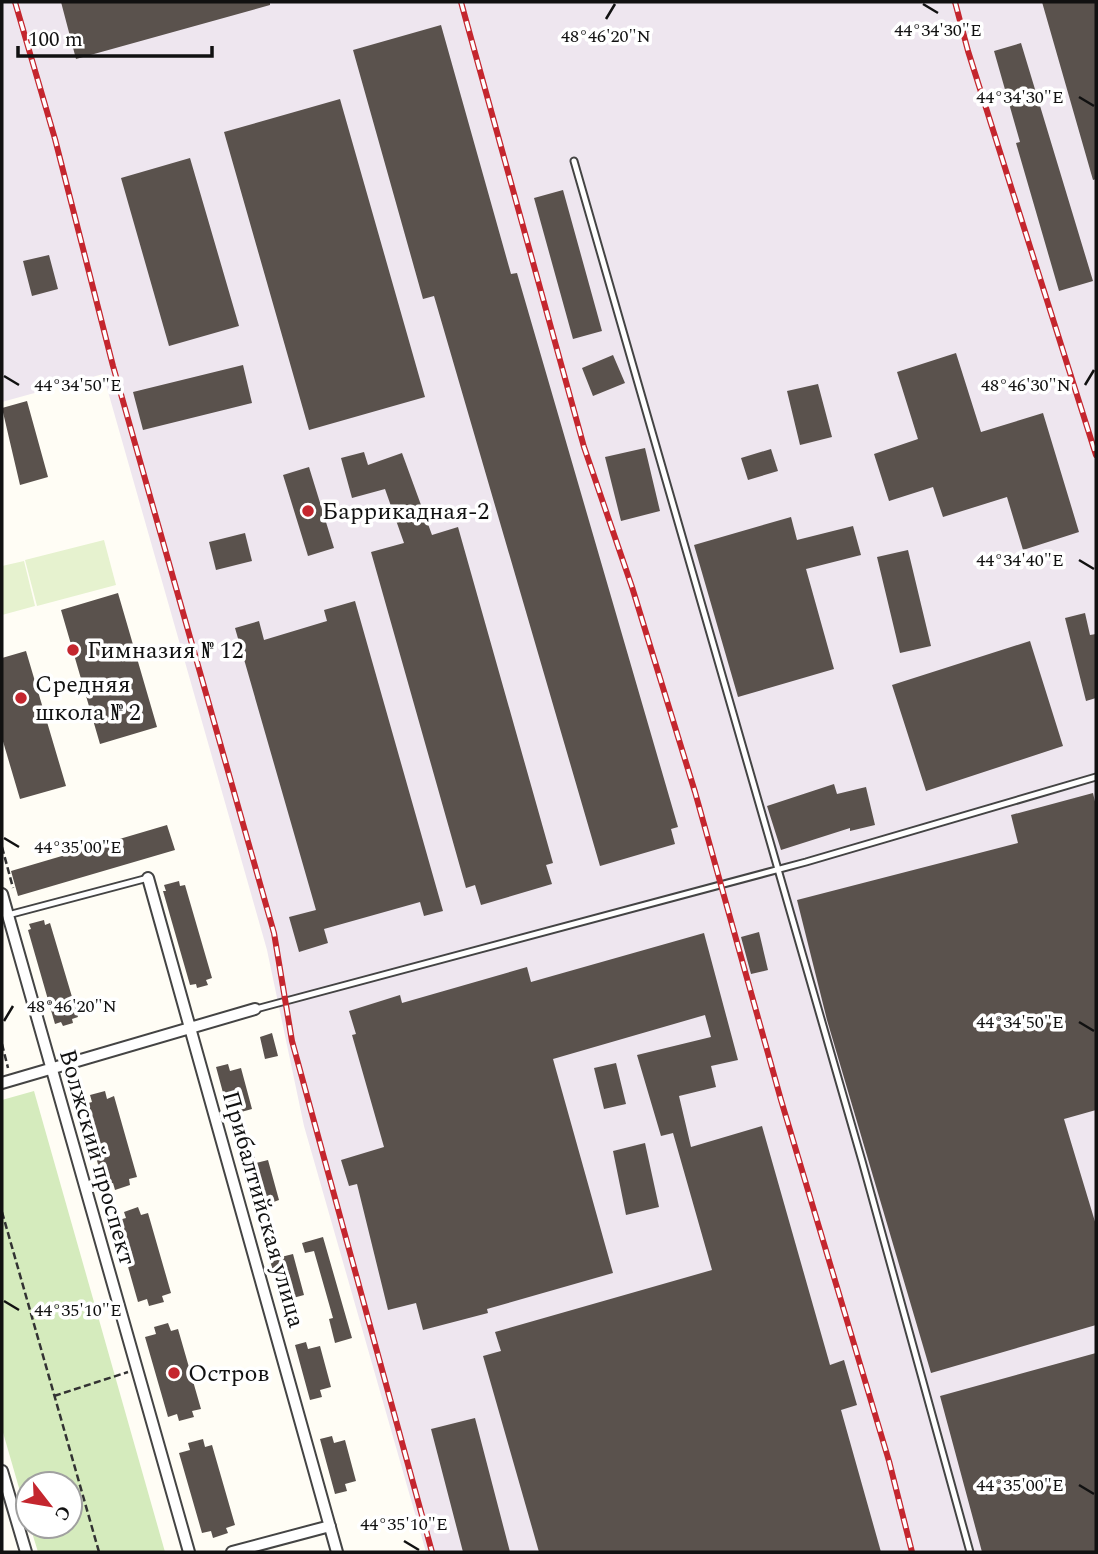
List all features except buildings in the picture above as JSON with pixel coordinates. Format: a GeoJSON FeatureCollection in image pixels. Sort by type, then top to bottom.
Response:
{"type":"FeatureCollection","features":[{"type":"Feature","properties":{"kind":"street","name":"Прибалтийская улица"},"geometry":{"type":"LineString","coordinates":[[148,878],[337,1552]]}},
{"type":"Feature","properties":{"kind":"street","name":"Волжский проспект"},"geometry":{"type":"LineString","coordinates":[[2,894],[190,1552]]}},
{"type":"Feature","properties":{"kind":"street"},"geometry":{"type":"LineString","coordinates":[[6,1082],[255,1009]]}},
{"type":"Feature","properties":{"kind":"street"},"geometry":{"type":"LineString","coordinates":[[2,1471],[26,1552]]}},
{"type":"Feature","properties":{"kind":"street"},"geometry":{"type":"LineString","coordinates":[[232,1552],[330,1526]]}},
{"type":"Feature","properties":{"kind":"lane"},"geometry":{"type":"LineString","coordinates":[[574,161],[970,1552]]}},
{"type":"Feature","properties":{"kind":"lane"},"geometry":{"type":"LineString","coordinates":[[255,1009],[777,870],[1096,777]]}},
{"type":"Feature","properties":{"kind":"lane"},"geometry":{"type":"LineString","coordinates":[[8,915],[148,878]]}},
{"type":"Feature","properties":{"kind":"path"},"geometry":{"type":"LineString","coordinates":[[2,1044],[6,1082]]}},
{"type":"Feature","properties":{"kind":"path"},"geometry":{"type":"LineString","coordinates":[[2,1212],[99,1552]]}},
{"type":"Feature","properties":{"kind":"path"},"geometry":{"type":"LineString","coordinates":[[54,1396],[137,1369]]}},
{"type":"Feature","properties":{"kind":"shaded area"},"geometry":{"type":"Polygon","coordinates":[[[2,2],[1096,2],[1096,1552],[426,1552],[304,1126],[267,950],[103,374],[2,402],[2,2]]]}},
{"type":"Feature","properties":{"kind":"green space"},"geometry":{"type":"Polygon","coordinates":[[[104,540],[116,585],[37,606],[25,560],[104,540]]]}},
{"type":"Feature","properties":{"kind":"green space"},"geometry":{"type":"Polygon","coordinates":[[[24,561],[35,606],[2,615],[2,566],[24,561]]]}},
{"type":"Feature","properties":{"kind":"green space"},"geometry":{"type":"Polygon","coordinates":[[[34,1091],[165,1552],[38,1552],[34,1540],[84,1540],[84,1470],[14,1471],[2,1429],[2,1100],[34,1091]]]}},
{"type":"Feature","properties":{"kind":"railway"},"geometry":{"type":"LineString","coordinates":[[15,2],[55,139],[113,366],[274,933],[292,1041],[432,1552]]}},
{"type":"Feature","properties":{"kind":"railway"},"geometry":{"type":"LineString","coordinates":[[461,2],[584,447],[632,587],[695,792],[781,1100],[889,1461],[912,1552]]}},
{"type":"Feature","properties":{"kind":"railway"},"geometry":{"type":"LineString","coordinates":[[955,2],[968,51],[1096,455]]}},
{"type":"Feature","properties":{"kind":"place","name":"Баррикадная-2"},"geometry":{"type":"Point","coordinates":[308,511]}},
{"type":"Feature","properties":{"kind":"place","name":"Гимназия № 12"},"geometry":{"type":"Point","coordinates":[73,650]}},
{"type":"Feature","properties":{"kind":"place","name":"Средняя школа № 2"},"geometry":{"type":"Point","coordinates":[21,698]}},
{"type":"Feature","properties":{"kind":"place","name":"Остров"},"geometry":{"type":"Point","coordinates":[174,1373]}}]}
